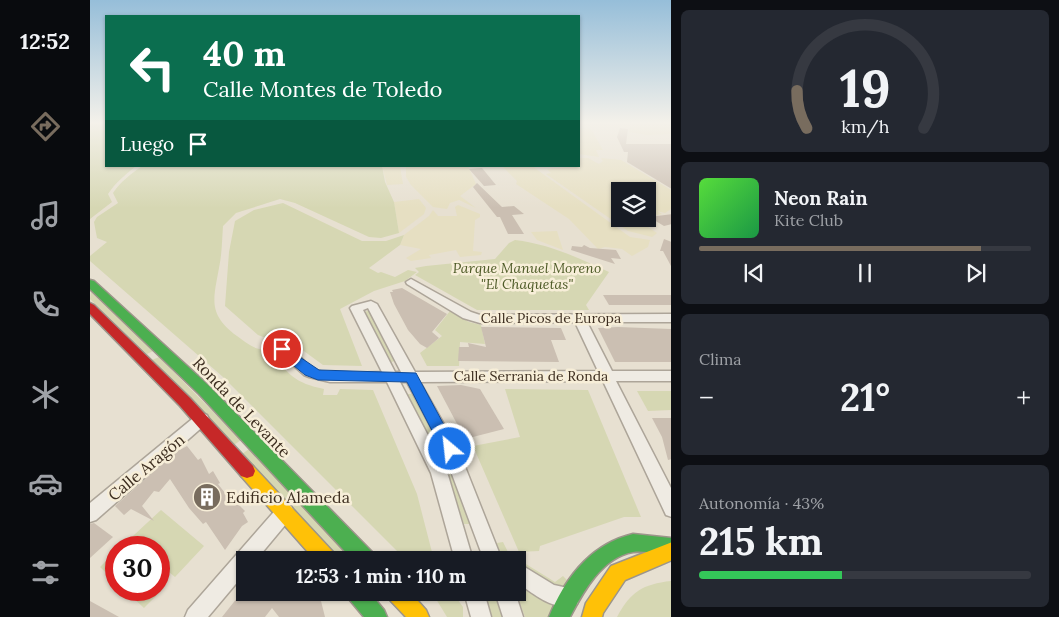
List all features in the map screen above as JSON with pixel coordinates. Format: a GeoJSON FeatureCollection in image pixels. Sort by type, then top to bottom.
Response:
{"type":"FeatureCollection","features":[{"type":"Feature","properties":{"kind":"main road","name":"Ronda de Levante"},"geometry":{"type":"LineString","coordinates":[[90,283],[204,390],[357,551]]}},
{"type":"Feature","properties":{"kind":"main road"},"geometry":{"type":"LineString","coordinates":[[90,306],[202,420],[319,551]]}},
{"type":"Feature","properties":{"kind":"main road"},"geometry":{"type":"LineString","coordinates":[[559,617],[570,597],[605,553],[630,543],[671,549]]}},
{"type":"Feature","properties":{"kind":"main road"},"geometry":{"type":"LineString","coordinates":[[592,617],[593,610],[618,574],[671,549]]}},
{"type":"Feature","properties":{"kind":"main road"},"geometry":{"type":"LineString","coordinates":[[364,601],[377,617]]}},
{"type":"Feature","properties":{"kind":"main road"},"geometry":{"type":"LineString","coordinates":[[404,601],[419,617]]}},
{"type":"Feature","properties":{"kind":"street","name":"Calle Picos de Europa"},"geometry":{"type":"LineString","coordinates":[[411,282],[467,315],[480,319],[671,318]]}},
{"type":"Feature","properties":{"kind":"street"},"geometry":{"type":"LineString","coordinates":[[461,551],[439,472],[356,308],[372,304],[454,459],[492,551]]}},
{"type":"Feature","properties":{"kind":"street"},"geometry":{"type":"LineString","coordinates":[[579,318],[671,507]]}},
{"type":"Feature","properties":{"kind":"street","name":"Calle Serrania de Ronda"},"geometry":{"type":"LineString","coordinates":[[282,349],[309,372],[318,375],[390,378],[671,376]]}},
{"type":"Feature","properties":{"kind":"street","name":"Calle Aragón"},"geometry":{"type":"LineString","coordinates":[[90,514],[202,420]]}},
{"type":"Feature","properties":{"kind":"street"},"geometry":{"type":"LineString","coordinates":[[195,617],[285,512]]}},
{"type":"Feature","properties":{"kind":"street"},"geometry":{"type":"LineString","coordinates":[[526,577],[551,594],[570,597]]}},
{"type":"Feature","properties":{"kind":"street"},"geometry":{"type":"LineString","coordinates":[[477,601],[481,617]]}},
{"type":"Feature","properties":{"kind":"street"},"geometry":{"type":"LineString","coordinates":[[508,601],[513,617]]}},
{"type":"Feature","properties":{"kind":"shaded area"},"geometry":{"type":"Polygon","coordinates":[[[580,151],[596,151],[599,157],[580,154],[580,151]]]}},
{"type":"Feature","properties":{"kind":"shaded area"},"geometry":{"type":"Polygon","coordinates":[[[580,158],[588,158],[599,164],[603,161],[601,158],[621,160],[671,190],[671,209],[665,213],[657,211],[662,214],[656,215],[656,182],[611,182],[611,219],[546,174],[551,173],[547,169],[580,167],[580,158]]]}},
{"type":"Feature","properties":{"kind":"shaded area"},"geometry":{"type":"Polygon","coordinates":[[[382,167],[400,167],[403,184],[387,185],[382,167]]]}},
{"type":"Feature","properties":{"kind":"shaded area"},"geometry":{"type":"Polygon","coordinates":[[[406,167],[468,167],[476,184],[460,196],[476,208],[459,200],[450,203],[447,209],[433,207],[411,185],[406,177],[406,167]]]}},
{"type":"Feature","properties":{"kind":"shaded area"},"geometry":{"type":"Polygon","coordinates":[[[503,167],[533,167],[611,223],[611,227],[616,227],[630,237],[650,240],[648,247],[632,256],[622,249],[605,247],[598,249],[569,219],[516,184],[517,181],[503,167]]]}},
{"type":"Feature","properties":{"kind":"shaded area"},"geometry":{"type":"Polygon","coordinates":[[[419,199],[426,208],[424,214],[399,233],[394,202],[419,199]]]}},
{"type":"Feature","properties":{"kind":"shaded area"},"geometry":{"type":"Polygon","coordinates":[[[458,205],[480,214],[480,217],[475,220],[473,251],[482,252],[481,255],[460,257],[456,250],[429,255],[431,258],[411,261],[406,258],[421,249],[400,245],[404,235],[429,216],[433,210],[438,216],[457,216],[455,207],[458,205]]]}},
{"type":"Feature","properties":{"kind":"shaded area"},"geometry":{"type":"Polygon","coordinates":[[[622,227],[648,227],[657,233],[652,237],[628,231],[622,227]]]}},
{"type":"Feature","properties":{"kind":"shaded area"},"geometry":{"type":"Polygon","coordinates":[[[557,231],[563,250],[537,240],[531,232],[557,231]]]}},
{"type":"Feature","properties":{"kind":"green space"},"geometry":{"type":"Polygon","coordinates":[[[90,151],[105,151],[105,167],[135,167],[117,182],[108,194],[112,202],[90,219],[90,151]]]}},
{"type":"Feature","properties":{"kind":"green space"},"geometry":{"type":"Polygon","coordinates":[[[141,167],[382,167],[385,182],[394,202],[399,233],[381,238],[369,237],[295,203],[280,199],[236,213],[223,226],[221,258],[214,298],[215,306],[221,321],[237,336],[252,346],[271,351],[293,377],[306,384],[324,389],[323,395],[337,395],[340,389],[373,390],[417,494],[432,551],[397,551],[223,377],[90,261],[90,256],[107,242],[97,238],[94,222],[97,217],[118,203],[113,193],[141,167]]]}},
{"type":"Feature","properties":{"kind":"green space"},"geometry":{"type":"Polygon","coordinates":[[[283,203],[362,241],[386,241],[404,235],[400,245],[369,268],[378,273],[381,272],[395,277],[408,270],[417,272],[405,281],[374,291],[340,309],[362,366],[323,365],[286,338],[279,343],[258,335],[225,306],[229,252],[235,221],[254,210],[283,203]]]}},
{"type":"Feature","properties":{"kind":"green space","name":"Parque Manuel Moreno \"El Chaquetas\""},"geometry":{"type":"Polygon","coordinates":[[[515,240],[552,248],[609,272],[586,305],[589,310],[477,310],[415,275],[419,272],[415,268],[495,259],[509,243],[515,240]]]}},
{"type":"Feature","properties":{"kind":"green space"},"geometry":{"type":"Polygon","coordinates":[[[91,292],[153,351],[147,354],[90,299],[91,292]]]}},
{"type":"Feature","properties":{"kind":"green space"},"geometry":{"type":"Polygon","coordinates":[[[369,310],[395,361],[391,362],[365,312],[369,310]]]}},
{"type":"Feature","properties":{"kind":"green space"},"geometry":{"type":"Polygon","coordinates":[[[450,311],[469,322],[481,325],[485,344],[460,342],[459,366],[427,366],[420,353],[442,336],[435,330],[450,311]]]}},
{"type":"Feature","properties":{"kind":"green space"},"geometry":{"type":"Polygon","coordinates":[[[159,357],[241,440],[234,445],[152,360],[159,357]]]}},
{"type":"Feature","properties":{"kind":"green space"},"geometry":{"type":"Polygon","coordinates":[[[505,389],[588,390],[641,517],[624,517],[540,546],[539,551],[519,551],[473,446],[520,437],[505,389]]]}},
{"type":"Feature","properties":{"kind":"green space"},"geometry":{"type":"Polygon","coordinates":[[[637,391],[671,391],[671,410],[648,411],[637,391]]]}},
{"type":"Feature","properties":{"kind":"green space"},"geometry":{"type":"Polygon","coordinates":[[[407,394],[413,394],[457,483],[471,524],[464,524],[450,482],[407,394]]]}},
{"type":"Feature","properties":{"kind":"green space"},"geometry":{"type":"Polygon","coordinates":[[[249,449],[344,551],[330,551],[242,454],[249,449]]]}},
{"type":"Feature","properties":{"kind":"green space"},"geometry":{"type":"Polygon","coordinates":[[[161,510],[204,546],[175,577],[170,573],[170,536],[133,536],[161,510]]]}},
{"type":"Feature","properties":{"kind":"green space"},"geometry":{"type":"Polygon","coordinates":[[[503,542],[508,551],[499,551],[497,543],[503,542]]]}},
{"type":"Feature","properties":{"kind":"green space"},"geometry":{"type":"Polygon","coordinates":[[[105,562],[105,572],[100,567],[105,562]]]}},
{"type":"Feature","properties":{"kind":"green space"},"geometry":{"type":"Polygon","coordinates":[[[526,564],[555,582],[563,576],[568,581],[565,585],[558,587],[526,568],[526,564]]]}},
{"type":"Feature","properties":{"kind":"green space"},"geometry":{"type":"Polygon","coordinates":[[[671,581],[671,617],[617,617],[627,601],[638,591],[653,584],[671,581]]]}},
{"type":"Feature","properties":{"kind":"green space"},"geometry":{"type":"Polygon","coordinates":[[[526,585],[554,604],[548,617],[525,617],[519,601],[526,601],[526,585]]]}},
{"type":"Feature","properties":{"kind":"green space"},"geometry":{"type":"Polygon","coordinates":[[[137,601],[151,601],[144,608],[137,601]]]}},
{"type":"Feature","properties":{"kind":"green space"},"geometry":{"type":"Polygon","coordinates":[[[437,601],[459,601],[463,607],[463,617],[447,617],[437,601]]]}},
{"type":"Feature","properties":{"kind":"green space"},"geometry":{"type":"Polygon","coordinates":[[[486,601],[498,601],[503,617],[491,617],[486,601]]]}},
{"type":"Feature","properties":{"kind":"building"},"geometry":{"type":"Polygon","coordinates":[[[671,151],[671,188],[627,162],[628,152],[624,152],[671,151]]]}},
{"type":"Feature","properties":{"kind":"building"},"geometry":{"type":"Polygon","coordinates":[[[482,168],[496,185],[484,186],[469,169],[482,168]]]}},
{"type":"Feature","properties":{"kind":"building"},"geometry":{"type":"Polygon","coordinates":[[[477,183],[502,207],[514,206],[524,214],[512,215],[524,234],[508,234],[500,217],[497,217],[473,187],[477,183]]]}},
{"type":"Feature","properties":{"kind":"building"},"geometry":{"type":"Polygon","coordinates":[[[671,214],[671,224],[664,226],[656,221],[656,216],[671,214]]]}},
{"type":"Feature","properties":{"kind":"building"},"geometry":{"type":"Polygon","coordinates":[[[664,239],[671,242],[671,266],[663,251],[660,251],[664,239]]]}},
{"type":"Feature","properties":{"kind":"building"},"geometry":{"type":"Polygon","coordinates":[[[584,245],[590,248],[616,250],[621,259],[611,258],[615,264],[571,250],[572,246],[582,247],[584,245]]]}},
{"type":"Feature","properties":{"kind":"building"},"geometry":{"type":"Polygon","coordinates":[[[402,288],[447,314],[432,332],[439,338],[427,348],[420,344],[408,330],[394,304],[390,292],[402,288]]]}},
{"type":"Feature","properties":{"kind":"building"},"geometry":{"type":"Polygon","coordinates":[[[603,295],[671,295],[671,305],[609,305],[603,295]]]}},
{"type":"Feature","properties":{"kind":"building"},"geometry":{"type":"Polygon","coordinates":[[[481,327],[561,328],[566,340],[551,340],[559,362],[458,361],[459,347],[469,347],[468,343],[486,347],[481,327]]]}},
{"type":"Feature","properties":{"kind":"building"},"geometry":{"type":"Polygon","coordinates":[[[598,328],[671,329],[671,362],[615,362],[598,328]]]}},
{"type":"Feature","properties":{"kind":"building"},"geometry":{"type":"Polygon","coordinates":[[[461,385],[480,389],[504,429],[465,439],[437,386],[461,385]]]}},
{"type":"Feature","properties":{"kind":"building"},"geometry":{"type":"Polygon","coordinates":[[[652,418],[671,418],[671,459],[668,460],[662,437],[652,418]]]}},
{"type":"Feature","properties":{"kind":"building","name":"Edificio Alameda"},"geometry":{"type":"Polygon","coordinates":[[[187,446],[198,460],[201,458],[209,474],[213,471],[220,483],[218,484],[232,502],[235,501],[245,511],[243,513],[248,522],[242,526],[225,550],[206,522],[203,524],[189,508],[170,479],[159,492],[154,491],[142,506],[154,521],[131,509],[124,515],[115,506],[176,452],[187,446]]]}},
{"type":"Feature","properties":{"kind":"building"},"geometry":{"type":"Polygon","coordinates":[[[94,523],[112,536],[105,536],[105,544],[90,558],[90,524],[94,523]]]}},
{"type":"Feature","properties":{"kind":"building"},"geometry":{"type":"Polygon","coordinates":[[[236,599],[236,601],[321,601],[325,617],[279,617],[272,608],[265,617],[222,617],[236,599]]]}},
{"type":"Feature","properties":{"kind":"building"},"geometry":{"type":"Polygon","coordinates":[[[90,601],[119,617],[90,617],[90,601]]]}},
{"type":"Feature","properties":{"kind":"traffic: fast"},"geometry":{"type":"LineString","coordinates":[[90,283],[204,390],[357,551]]}},
{"type":"Feature","properties":{"kind":"traffic: fast"},"geometry":{"type":"LineString","coordinates":[[559,617],[588,571],[608,552],[620,546],[633,543],[671,547]]}},
{"type":"Feature","properties":{"kind":"traffic: fast"},"geometry":{"type":"LineString","coordinates":[[364,601],[377,617]]}},
{"type":"Feature","properties":{"kind":"traffic: slow"},"geometry":{"type":"LineString","coordinates":[[247,471],[319,551]]}},
{"type":"Feature","properties":{"kind":"traffic: slow"},"geometry":{"type":"LineString","coordinates":[[592,617],[593,610],[618,573],[671,551]]}},
{"type":"Feature","properties":{"kind":"traffic: slow"},"geometry":{"type":"LineString","coordinates":[[404,601],[419,617]]}},
{"type":"Feature","properties":{"kind":"traffic: jam"},"geometry":{"type":"LineString","coordinates":[[90,307],[185,402],[247,471]]}},
{"type":"Feature","properties":{"kind":"place","name":"Edificio Alameda"},"geometry":{"type":"Point","coordinates":[207,497]}},
{"type":"Feature","properties":{"kind":"route"},"geometry":{"type":"LineString","coordinates":[[282,349],[309,372],[318,375],[330,377],[412,377],[450,449]]}}]}
